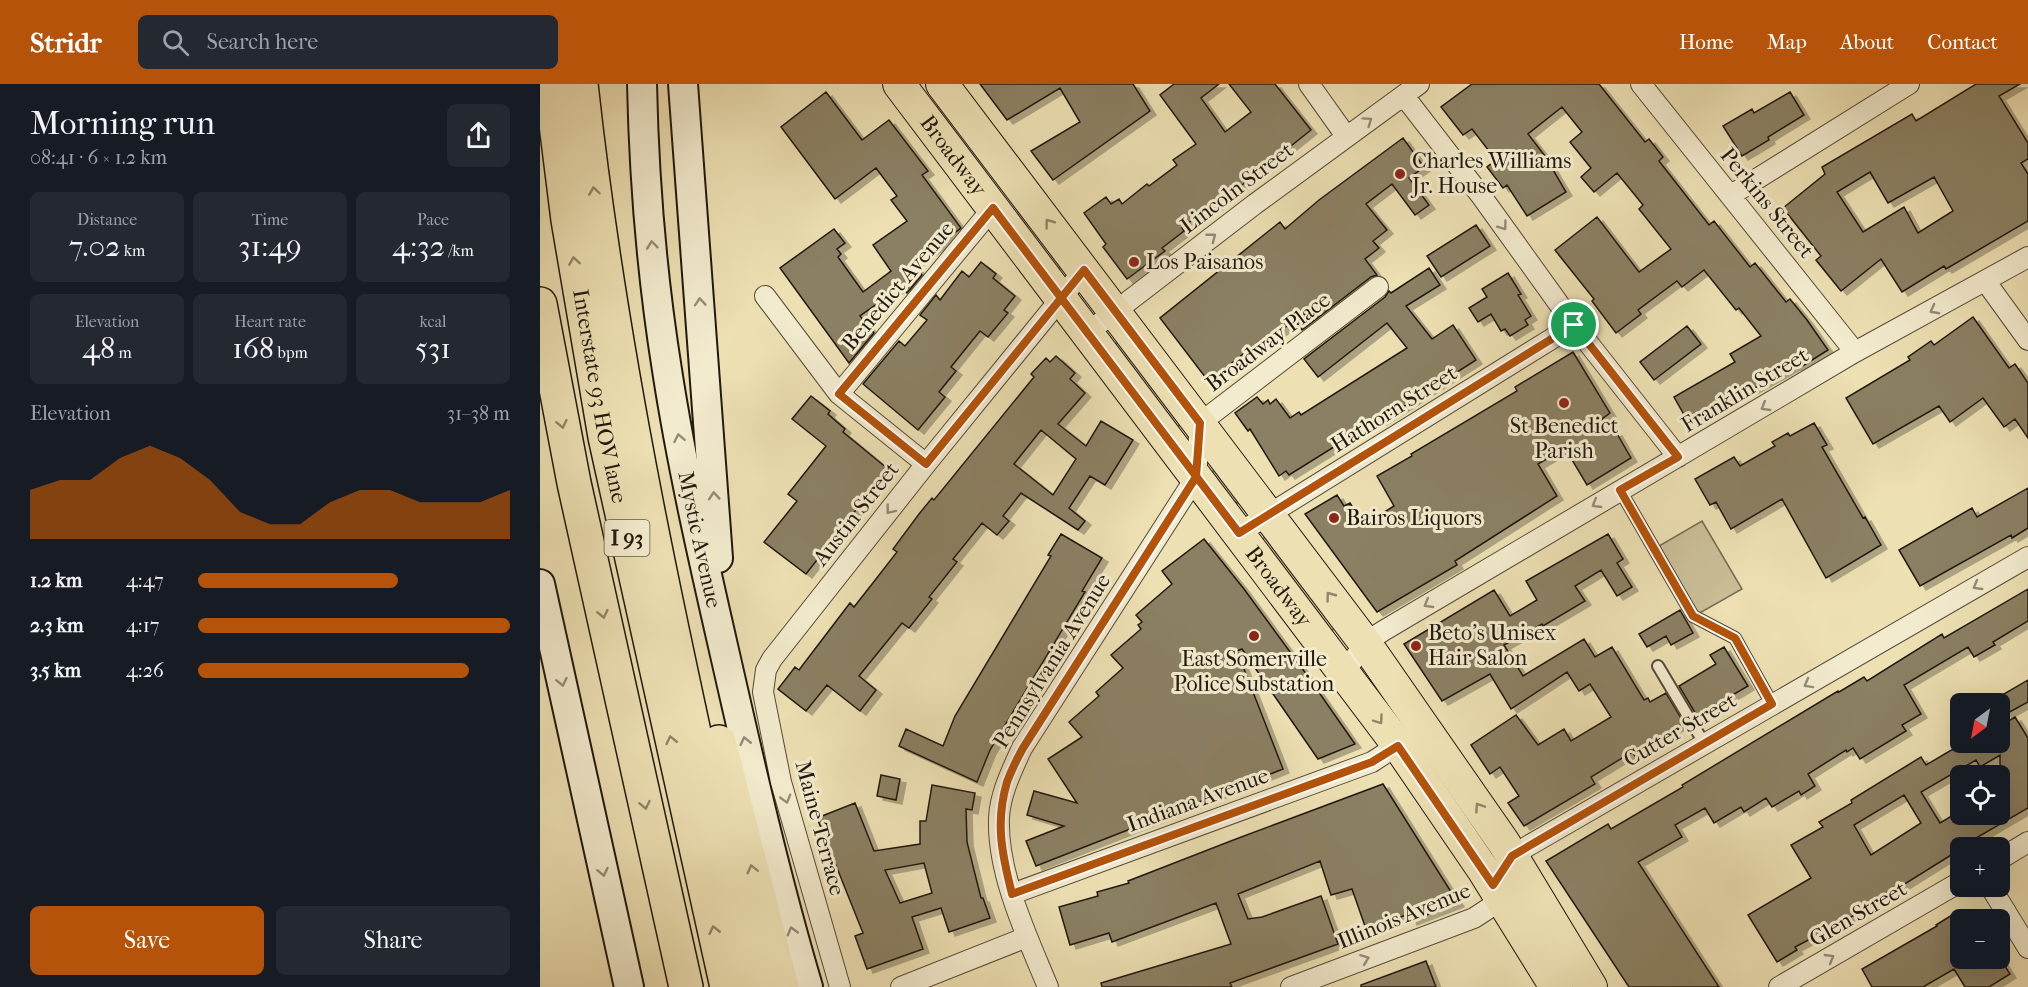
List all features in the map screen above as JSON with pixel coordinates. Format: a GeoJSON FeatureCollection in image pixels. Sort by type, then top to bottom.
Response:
{"type":"FeatureCollection","features":[{"type":"Feature","properties":{"kind":"highway","name":"Interstate 93 HOV lane"},"geometry":{"type":"LineString","coordinates":[[551,84],[574,262],[605,436],[727,987]]}},
{"type":"Feature","properties":{"kind":"highway","name":"I 93"},"geometry":{"type":"LineString","coordinates":[[581,84],[599,226],[623,373],[665,590],[750,987]]}},
{"type":"Feature","properties":{"kind":"highway","name":"I 93"},"geometry":{"type":"LineString","coordinates":[[540,304],[574,483],[686,987]]}},
{"type":"Feature","properties":{"kind":"highway"},"geometry":{"type":"LineString","coordinates":[[623,373],[782,987]]}},
{"type":"Feature","properties":{"kind":"main road","name":"Mystic Avenue"},"geometry":{"type":"LineString","coordinates":[[642,84],[652,243],[667,369],[722,639],[774,869],[808,987]]}},
{"type":"Feature","properties":{"kind":"main road"},"geometry":{"type":"LineString","coordinates":[[666,84],[686,128]]}},
{"type":"Feature","properties":{"kind":"main road"},"geometry":{"type":"LineString","coordinates":[[682,84],[716,523],[722,639]]}},
{"type":"Feature","properties":{"kind":"main road","name":"Broadway"},"geometry":{"type":"LineString","coordinates":[[899,84],[1398,746],[1507,877],[1592,987]]}},
{"type":"Feature","properties":{"kind":"main road","name":"Broadway"},"geometry":{"type":"LineString","coordinates":[[948,86],[1365,643],[1507,877],[1556,987]]}},
{"type":"Feature","properties":{"kind":"main road"},"geometry":{"type":"LineString","coordinates":[[540,584],[628,987]]}},
{"type":"Feature","properties":{"kind":"street"},"geometry":{"type":"LineString","coordinates":[[1309,84],[1346,136]]}},
{"type":"Feature","properties":{"kind":"street","name":"Perkins Street"},"geometry":{"type":"LineString","coordinates":[[1641,84],[1855,352]]}},
{"type":"Feature","properties":{"kind":"street"},"geometry":{"type":"LineString","coordinates":[[1731,195],[1909,84]]}},
{"type":"Feature","properties":{"kind":"street"},"geometry":{"type":"LineString","coordinates":[[919,110],[948,86]]}},
{"type":"Feature","properties":{"kind":"street"},"geometry":{"type":"LineString","coordinates":[[1411,90],[1482,197],[1574,325],[1678,457]]}},
{"type":"Feature","properties":{"kind":"street","name":"Lincoln Street"},"geometry":{"type":"LineString","coordinates":[[1087,333],[1346,136],[1411,90]]}},
{"type":"Feature","properties":{"kind":"street","name":"Benedict Avenue"},"geometry":{"type":"LineString","coordinates":[[839,394],[993,208]]}},
{"type":"Feature","properties":{"kind":"street","name":"Franklin Street"},"geometry":{"type":"LineString","coordinates":[[1344,673],[1365,643],[1855,352],[2028,257]]}},
{"type":"Feature","properties":{"kind":"street","name":"Austin Street"},"geometry":{"type":"LineString","coordinates":[[763,680],[772,659],[926,464],[1084,270]]}},
{"type":"Feature","properties":{"kind":"street"},"geometry":{"type":"LineString","coordinates":[[1986,282],[2028,340]]}},
{"type":"Feature","properties":{"kind":"street","name":"Broadway Place"},"geometry":{"type":"LineString","coordinates":[[1196,477],[1200,423],[1378,287]]}},
{"type":"Feature","properties":{"kind":"street"},"geometry":{"type":"LineString","coordinates":[[765,296],[839,394],[926,464]]}},
{"type":"Feature","properties":{"kind":"street","name":"Hathorn Street"},"geometry":{"type":"LineString","coordinates":[[1239,533],[1574,325]]}},
{"type":"Feature","properties":{"kind":"street","name":"Pennsylvania Avenue"},"geometry":{"type":"LineString","coordinates":[[1048,987],[1012,894],[1002,853],[999,817],[1007,782],[1023,748],[1196,477]]}},
{"type":"Feature","properties":{"kind":"street","name":"Cutter Street"},"geometry":{"type":"LineString","coordinates":[[1507,877],[1704,743],[2028,557]]}},
{"type":"Feature","properties":{"kind":"street","name":"Maine Terrace"},"geometry":{"type":"LineString","coordinates":[[763,680],[763,692],[781,782],[840,987]]}},
{"type":"Feature","properties":{"kind":"street","name":"Indiana Avenue"},"geometry":{"type":"LineString","coordinates":[[1012,894],[1372,762],[1398,746]]}},
{"type":"Feature","properties":{"kind":"street"},"geometry":{"type":"LineString","coordinates":[[2010,853],[2028,842]]}},
{"type":"Feature","properties":{"kind":"street","name":"Illinois Avenue"},"geometry":{"type":"LineString","coordinates":[[1291,987],[1474,918],[1507,877]]}},
{"type":"Feature","properties":{"kind":"street","name":"Glen Street"},"geometry":{"type":"LineString","coordinates":[[1779,987],[1950,888]]}},
{"type":"Feature","properties":{"kind":"street"},"geometry":{"type":"LineString","coordinates":[[1997,897],[2028,948]]}},
{"type":"Feature","properties":{"kind":"street"},"geometry":{"type":"LineString","coordinates":[[901,987],[1028,937]]}},
{"type":"Feature","properties":{"kind":"lane"},"geometry":{"type":"LineString","coordinates":[[1620,490],[1693,616],[1735,638],[1772,704]]}},
{"type":"Feature","properties":{"kind":"lane"},"geometry":{"type":"LineString","coordinates":[[1658,666],[1704,743]]}},
{"type":"Feature","properties":{"kind":"shaded area"},"geometry":{"type":"Polygon","coordinates":[[[940,105],[1059,263],[1060,269],[1057,272],[936,107],[940,105]]]}},
{"type":"Feature","properties":{"kind":"shaded area"},"geometry":{"type":"Polygon","coordinates":[[[1116,343],[1119,343],[1180,424],[1179,426],[1174,426],[1113,349],[1116,343]]]}},
{"type":"Feature","properties":{"kind":"shaded area"},"geometry":{"type":"Polygon","coordinates":[[[1214,469],[1242,501],[1240,504],[1228,499],[1212,475],[1214,469]]]}},
{"type":"Feature","properties":{"kind":"shaded area"},"geometry":{"type":"Polygon","coordinates":[[[1702,521],[1742,589],[1698,614],[1659,546],[1702,521]]]}},
{"type":"Feature","properties":{"kind":"shaded area"},"geometry":{"type":"Polygon","coordinates":[[[1267,536],[1335,627],[1332,631],[1328,630],[1261,540],[1267,536]]]}},
{"type":"Feature","properties":{"kind":"building"},"geometry":{"type":"Polygon","coordinates":[[[980,84],[1133,84],[1150,111],[1053,180],[1031,151],[1080,122],[1060,88],[1007,120],[980,84]]]}},
{"type":"Feature","properties":{"kind":"building"},"geometry":{"type":"Polygon","coordinates":[[[1174,84],[1219,84],[1201,98],[1225,132],[1251,112],[1229,84],[1275,84],[1311,130],[1212,209],[1210,206],[1182,228],[1184,231],[1162,248],[1165,251],[1127,279],[1103,247],[1106,244],[1084,213],[1106,197],[1111,204],[1119,199],[1122,204],[1147,184],[1149,186],[1177,165],[1173,160],[1196,144],[1160,95],[1174,84]]]}},
{"type":"Feature","properties":{"kind":"building"},"geometry":{"type":"Polygon","coordinates":[[[1472,84],[1599,84],[1645,142],[1649,139],[1663,157],[1659,161],[1709,225],[1714,221],[1750,267],[1755,263],[1786,302],[1790,299],[1828,350],[1798,369],[1796,365],[1751,390],[1748,385],[1687,420],[1674,397],[1735,362],[1730,354],[1761,336],[1739,308],[1736,310],[1704,270],[1682,287],[1677,281],[1638,310],[1641,314],[1616,333],[1592,301],[1594,299],[1555,250],[1597,217],[1639,272],[1671,249],[1639,209],[1643,205],[1617,173],[1594,192],[1581,177],[1591,168],[1570,142],[1582,132],[1562,107],[1528,134],[1545,156],[1566,192],[1527,216],[1507,185],[1503,188],[1487,167],[1496,160],[1472,129],[1463,135],[1441,107],[1472,84]]]}},
{"type":"Feature","properties":{"kind":"building"},"geometry":{"type":"Polygon","coordinates":[[[1976,84],[2020,84],[1999,96],[2028,143],[2028,159],[2021,163],[2028,174],[2028,221],[1946,269],[1944,266],[1902,292],[1881,259],[1841,291],[1816,260],[1821,256],[1783,208],[1825,174],[1822,167],[1912,114],[1916,121],[1976,84]],[[1870,172],[1837,192],[1863,232],[1904,207],[1918,233],[1953,211],[1934,177],[1888,203],[1870,172]]]}},
{"type":"Feature","properties":{"kind":"building"},"geometry":{"type":"Polygon","coordinates":[[[826,92],[862,140],[889,120],[928,171],[922,175],[961,228],[914,264],[922,275],[907,293],[902,286],[860,316],[874,333],[849,363],[780,268],[834,229],[845,243],[837,249],[841,254],[838,257],[863,292],[891,271],[873,245],[907,221],[891,200],[897,196],[876,168],[835,199],[781,127],[826,92]]]}},
{"type":"Feature","properties":{"kind":"building"},"geometry":{"type":"Polygon","coordinates":[[[1790,92],[1804,115],[1742,156],[1723,126],[1752,109],[1754,113],[1790,92]]]}},
{"type":"Feature","properties":{"kind":"building"},"geometry":{"type":"Polygon","coordinates":[[[1403,138],[1424,167],[1409,178],[1429,205],[1415,215],[1392,184],[1366,204],[1387,230],[1373,241],[1379,248],[1365,259],[1377,275],[1371,277],[1302,330],[1295,320],[1264,344],[1261,340],[1232,363],[1235,367],[1212,386],[1160,318],[1280,222],[1285,229],[1319,200],[1403,138]]]}},
{"type":"Feature","properties":{"kind":"building"},"geometry":{"type":"Polygon","coordinates":[[[1476,225],[1490,246],[1441,277],[1427,256],[1476,225]]]}},
{"type":"Feature","properties":{"kind":"building"},"geometry":{"type":"Polygon","coordinates":[[[981,262],[996,274],[993,278],[1015,296],[1004,310],[1008,313],[988,337],[980,331],[951,367],[956,371],[939,392],[945,397],[918,430],[863,384],[899,341],[905,346],[927,320],[920,315],[936,295],[940,300],[962,271],[969,277],[981,262]]]}},
{"type":"Feature","properties":{"kind":"building"},"geometry":{"type":"Polygon","coordinates":[[[1429,268],[1440,285],[1406,306],[1432,339],[1453,325],[1476,360],[1381,421],[1378,416],[1332,443],[1334,447],[1289,475],[1286,471],[1279,476],[1250,429],[1248,431],[1235,413],[1257,397],[1263,404],[1268,400],[1270,404],[1276,399],[1290,418],[1299,412],[1301,415],[1407,348],[1387,323],[1318,377],[1304,359],[1385,297],[1389,291],[1391,293],[1429,268]]]}},
{"type":"Feature","properties":{"kind":"building"},"geometry":{"type":"Polygon","coordinates":[[[1508,273],[1531,316],[1525,320],[1528,325],[1510,336],[1505,329],[1501,331],[1491,314],[1478,322],[1469,308],[1487,297],[1482,289],[1508,273]]]}},
{"type":"Feature","properties":{"kind":"building"},"geometry":{"type":"Polygon","coordinates":[[[1973,317],[2009,368],[2015,364],[2028,383],[2028,438],[2015,419],[2004,427],[1983,398],[1950,422],[1939,406],[1873,444],[1846,398],[1910,360],[1908,357],[1931,341],[1934,345],[1973,317]]]}},
{"type":"Feature","properties":{"kind":"building"},"geometry":{"type":"Polygon","coordinates":[[[1687,326],[1701,344],[1654,380],[1640,362],[1687,326]]]}},
{"type":"Feature","properties":{"kind":"building"},"geometry":{"type":"Polygon","coordinates":[[[1573,352],[1610,413],[1602,419],[1612,434],[1616,432],[1631,458],[1587,485],[1565,448],[1538,464],[1557,496],[1455,561],[1457,565],[1377,612],[1305,514],[1337,495],[1344,506],[1350,503],[1364,525],[1394,506],[1377,476],[1517,391],[1515,387],[1573,352]]]}},
{"type":"Feature","properties":{"kind":"building"},"geometry":{"type":"Polygon","coordinates":[[[1056,356],[1075,373],[1070,379],[1085,393],[1058,424],[1086,446],[1101,421],[1133,440],[1105,485],[1090,476],[1069,508],[1085,521],[1078,530],[1021,493],[1003,516],[1009,521],[997,535],[982,523],[953,559],[957,562],[929,597],[932,599],[909,628],[902,623],[859,676],[876,690],[860,711],[827,685],[806,711],[778,689],[795,667],[799,670],[850,603],[854,607],[897,552],[893,549],[919,514],[932,498],[934,500],[1034,377],[1031,374],[1046,358],[1050,362],[1056,356]],[[1041,430],[1014,464],[1053,495],[1076,459],[1041,430]]]}},
{"type":"Feature","properties":{"kind":"building"},"geometry":{"type":"Polygon","coordinates":[[[811,396],[830,411],[828,414],[845,429],[843,432],[888,469],[806,574],[764,542],[797,501],[788,494],[826,446],[792,419],[811,396]]]}},
{"type":"Feature","properties":{"kind":"building"},"geometry":{"type":"Polygon","coordinates":[[[1814,423],[1827,445],[1822,447],[1881,545],[1826,578],[1782,499],[1731,529],[1716,502],[1710,505],[1695,479],[1734,457],[1740,466],[1775,446],[1772,442],[1788,433],[1790,436],[1814,423]]]}},
{"type":"Feature","properties":{"kind":"building"},"geometry":{"type":"Polygon","coordinates":[[[2028,488],[2028,528],[2012,538],[2011,535],[1920,586],[1899,550],[1972,508],[1977,517],[2028,488]]]}},
{"type":"Feature","properties":{"kind":"building"},"geometry":{"type":"Polygon","coordinates":[[[1061,534],[1102,558],[1082,591],[1085,592],[990,750],[977,782],[899,746],[906,729],[943,746],[955,716],[1051,556],[1048,555],[1061,534]]]}},
{"type":"Feature","properties":{"kind":"building"},"geometry":{"type":"Polygon","coordinates":[[[1608,534],[1623,559],[1617,563],[1632,587],[1617,596],[1601,570],[1575,586],[1585,601],[1543,626],[1542,624],[1504,645],[1523,676],[1584,639],[1595,657],[1612,647],[1644,700],[1648,698],[1650,702],[1666,693],[1684,723],[1651,742],[1653,745],[1635,756],[1632,752],[1591,777],[1595,784],[1524,826],[1508,803],[1519,796],[1500,767],[1490,774],[1471,745],[1516,715],[1538,745],[1564,729],[1571,741],[1611,717],[1590,684],[1579,691],[1567,672],[1511,709],[1490,674],[1442,701],[1404,644],[1494,590],[1510,616],[1537,600],[1526,581],[1608,534]]]}},
{"type":"Feature","properties":{"kind":"building"},"geometry":{"type":"Polygon","coordinates":[[[1204,539],[1244,589],[1355,744],[1318,759],[1242,649],[1237,651],[1283,769],[1036,866],[1026,841],[1064,826],[1027,815],[1034,791],[1077,803],[1048,759],[1082,737],[1069,722],[1099,696],[1096,692],[1123,668],[1111,655],[1141,629],[1138,625],[1142,622],[1136,615],[1172,584],[1162,571],[1204,539]]]}},
{"type":"Feature","properties":{"kind":"building"},"geometry":{"type":"Polygon","coordinates":[[[2028,589],[2028,621],[1993,642],[1995,645],[1974,657],[1968,647],[1904,685],[1921,714],[1902,725],[1906,731],[1860,759],[1853,748],[1847,752],[1846,750],[1808,774],[1815,786],[1801,795],[1799,791],[1772,807],[1766,798],[1744,812],[1741,807],[1714,823],[1705,808],[1675,825],[1682,837],[1638,862],[1719,987],[1629,987],[1546,861],[1608,824],[1611,829],[1838,691],[1864,677],[1867,681],[1942,634],[1944,638],[2028,589]]]}},
{"type":"Feature","properties":{"kind":"building"},"geometry":{"type":"Polygon","coordinates":[[[1680,610],[1693,633],[1671,645],[1666,636],[1647,647],[1639,634],[1680,610]]]}},
{"type":"Feature","properties":{"kind":"building"},"geometry":{"type":"Polygon","coordinates":[[[1724,647],[1748,686],[1697,716],[1679,686],[1716,664],[1710,655],[1724,647]]]}},
{"type":"Feature","properties":{"kind":"building"},"geometry":{"type":"Polygon","coordinates":[[[2028,680],[2028,702],[2010,712],[2010,693],[2006,693],[2028,680]]]}},
{"type":"Feature","properties":{"kind":"building"},"geometry":{"type":"Polygon","coordinates":[[[2015,717],[2028,738],[2028,808],[2010,818],[2010,765],[2000,765],[2000,755],[1983,765],[1979,765],[1976,760],[1967,765],[1950,765],[1950,775],[1921,792],[1940,823],[1950,817],[1950,825],[1999,825],[1978,837],[1950,837],[1950,856],[1866,905],[1867,907],[1846,920],[1795,947],[1797,950],[1777,962],[1748,915],[1811,878],[1791,845],[1823,827],[1819,822],[1852,803],[1851,800],[1921,757],[1926,765],[1950,751],[1950,753],[2010,753],[2010,720],[2015,717]],[[1904,795],[1854,825],[1871,855],[1921,823],[1904,795]]]}},
{"type":"Feature","properties":{"kind":"building"},"geometry":{"type":"Polygon","coordinates":[[[881,775],[900,779],[896,800],[877,796],[881,775]]]}},
{"type":"Feature","properties":{"kind":"building"},"geometry":{"type":"Polygon","coordinates":[[[1383,784],[1458,903],[1411,921],[1409,914],[1366,929],[1352,889],[1331,895],[1320,861],[1238,894],[1248,919],[1262,917],[1321,896],[1338,944],[1230,983],[1232,987],[1102,987],[1101,983],[1231,944],[1216,903],[1112,942],[1109,933],[1070,945],[1059,907],[1098,896],[1097,892],[1129,883],[1128,881],[1383,784]]]}},
{"type":"Feature","properties":{"kind":"building"},"geometry":{"type":"Polygon","coordinates":[[[932,785],[975,793],[972,810],[966,809],[967,842],[981,898],[983,898],[990,918],[949,932],[941,908],[912,917],[923,949],[867,969],[855,936],[863,933],[817,818],[855,803],[874,851],[920,844],[920,821],[926,821],[932,785]],[[924,863],[885,870],[900,903],[932,893],[924,863]]]}},
{"type":"Feature","properties":{"kind":"building"},"geometry":{"type":"Polygon","coordinates":[[[1950,916],[1950,969],[1954,969],[1923,987],[1872,987],[1862,969],[1950,916]]]}},
{"type":"Feature","properties":{"kind":"building"},"geometry":{"type":"Polygon","coordinates":[[[1426,961],[1436,987],[1361,987],[1361,985],[1426,961]]]}},
{"type":"Feature","properties":{"kind":"building"},"geometry":{"type":"Polygon","coordinates":[[[1954,969],[2007,969],[2010,974],[1989,987],[1965,987],[1954,969]]]}},
{"type":"Feature","properties":{"kind":"place","name":"Charles Williams Jr. House"},"geometry":{"type":"Point","coordinates":[1400,174]}},
{"type":"Feature","properties":{"kind":"place","name":"Los Paisanos"},"geometry":{"type":"Point","coordinates":[1134,262]}},
{"type":"Feature","properties":{"kind":"place","name":"St Benedict Parish"},"geometry":{"type":"Point","coordinates":[1564,403]}},
{"type":"Feature","properties":{"kind":"place","name":"Bairos Liquors"},"geometry":{"type":"Point","coordinates":[1334,518]}},
{"type":"Feature","properties":{"kind":"place","name":"East Somerville Police Substation"},"geometry":{"type":"Point","coordinates":[1254,636]}},
{"type":"Feature","properties":{"kind":"place","name":"Beto's Unisex Hair Salon"},"geometry":{"type":"Point","coordinates":[1416,646]}},
{"type":"Feature","properties":{"kind":"route"},"geometry":{"type":"LineString","coordinates":[[1574,325],[1239,533],[1196,477],[1100,349],[1060,298],[993,208],[839,394],[926,464],[1060,298],[1084,270],[1200,423],[1196,477],[1023,748],[1007,782],[999,817],[1002,853],[1012,894],[1372,762],[1398,746],[1493,885],[1512,856],[1772,704],[1735,638],[1693,616],[1620,490],[1678,457],[1574,325]]}}]}
